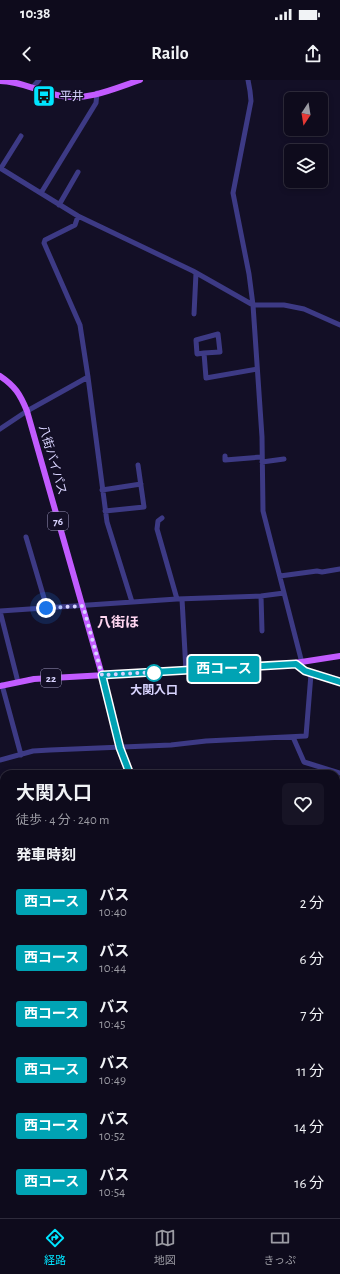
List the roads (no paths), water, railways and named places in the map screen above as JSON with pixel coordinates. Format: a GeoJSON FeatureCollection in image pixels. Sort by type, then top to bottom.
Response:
{"type":"FeatureCollection","features":[{"type":"Feature","properties":{"kind":"main road"},"geometry":{"type":"LineString","coordinates":[[0,81],[12,82],[61,96],[77,98],[140,80]]}},
{"type":"Feature","properties":{"kind":"main road","name":"八街バイパス"},"geometry":{"type":"LineString","coordinates":[[0,376],[14,387],[21,395],[27,412],[102,675]]}},
{"type":"Feature","properties":{"kind":"main road","name":"22"},"geometry":{"type":"LineString","coordinates":[[1,685],[18,682],[102,675],[299,663],[340,656]]}},
{"type":"Feature","properties":{"kind":"main road"},"geometry":{"type":"LineString","coordinates":[[299,663],[301,669],[311,674],[340,682]]}},
{"type":"Feature","properties":{"kind":"main road","name":"76"},"geometry":{"type":"LineString","coordinates":[[102,675],[120,748],[128,770]]}},
{"type":"Feature","properties":{"kind":"street"},"geometry":{"type":"LineString","coordinates":[[33,87],[39,80]]}},
{"type":"Feature","properties":{"kind":"street"},"geometry":{"type":"LineString","coordinates":[[248,80],[251,101],[233,194],[249,274],[253,304],[262,437],[261,460],[263,512],[280,576],[299,663]]}},
{"type":"Feature","properties":{"kind":"street"},"geometry":{"type":"LineString","coordinates":[[41,193],[96,104],[97,93]]}},
{"type":"Feature","properties":{"kind":"street"},"geometry":{"type":"LineString","coordinates":[[21,136],[1,168],[59,205],[78,216],[196,273],[253,304],[284,305],[304,309],[340,325]]}},
{"type":"Feature","properties":{"kind":"street"},"geometry":{"type":"LineString","coordinates":[[59,205],[78,172]]}},
{"type":"Feature","properties":{"kind":"street"},"geometry":{"type":"LineString","coordinates":[[78,216],[75,225],[45,240],[44,243],[80,325],[107,522],[132,602]]}},
{"type":"Feature","properties":{"kind":"street"},"geometry":{"type":"LineString","coordinates":[[194,314],[196,273]]}},
{"type":"Feature","properties":{"kind":"street"},"geometry":{"type":"LineString","coordinates":[[218,334],[220,352],[204,353],[197,354],[196,340],[218,334]]}},
{"type":"Feature","properties":{"kind":"street"},"geometry":{"type":"LineString","coordinates":[[204,353],[206,378],[257,369]]}},
{"type":"Feature","properties":{"kind":"street"},"geometry":{"type":"LineString","coordinates":[[1,427],[88,377]]}},
{"type":"Feature","properties":{"kind":"street"},"geometry":{"type":"LineString","coordinates":[[225,456],[225,460],[284,459]]}},
{"type":"Feature","properties":{"kind":"street"},"geometry":{"type":"LineString","coordinates":[[105,511],[144,507],[138,465]]}},
{"type":"Feature","properties":{"kind":"street"},"geometry":{"type":"LineString","coordinates":[[102,490],[141,484]]}},
{"type":"Feature","properties":{"kind":"street"},"geometry":{"type":"LineString","coordinates":[[162,518],[158,521],[157,529],[179,599],[186,671]]}},
{"type":"Feature","properties":{"kind":"street"},"geometry":{"type":"LineString","coordinates":[[26,537],[46,608]]}},
{"type":"Feature","properties":{"kind":"street"},"geometry":{"type":"LineString","coordinates":[[280,576],[340,569]]}},
{"type":"Feature","properties":{"kind":"street"},"geometry":{"type":"LineString","coordinates":[[18,682],[0,611],[179,599],[260,596],[284,593]]}},
{"type":"Feature","properties":{"kind":"street"},"geometry":{"type":"LineString","coordinates":[[260,596],[262,632]]}},
{"type":"Feature","properties":{"kind":"street"},"geometry":{"type":"LineString","coordinates":[[0,760],[33,751],[120,748],[306,736],[311,674]]}},
{"type":"Feature","properties":{"kind":"street"},"geometry":{"type":"LineString","coordinates":[[1,685],[21,755]]}},
{"type":"Feature","properties":{"kind":"street"},"geometry":{"type":"LineString","coordinates":[[293,737],[304,762],[330,770]]}},
{"type":"Feature","properties":{"kind":"place","name":"平井"},"geometry":{"type":"Point","coordinates":[44,96]}},
{"type":"Feature","properties":{"kind":"place","name":"大関入口"},"geometry":{"type":"Point","coordinates":[154,673]}},
{"type":"Feature","properties":{"kind":"district","name":"八街ほ"},"geometry":{"type":"Point","coordinates":[118,622]}}]}
